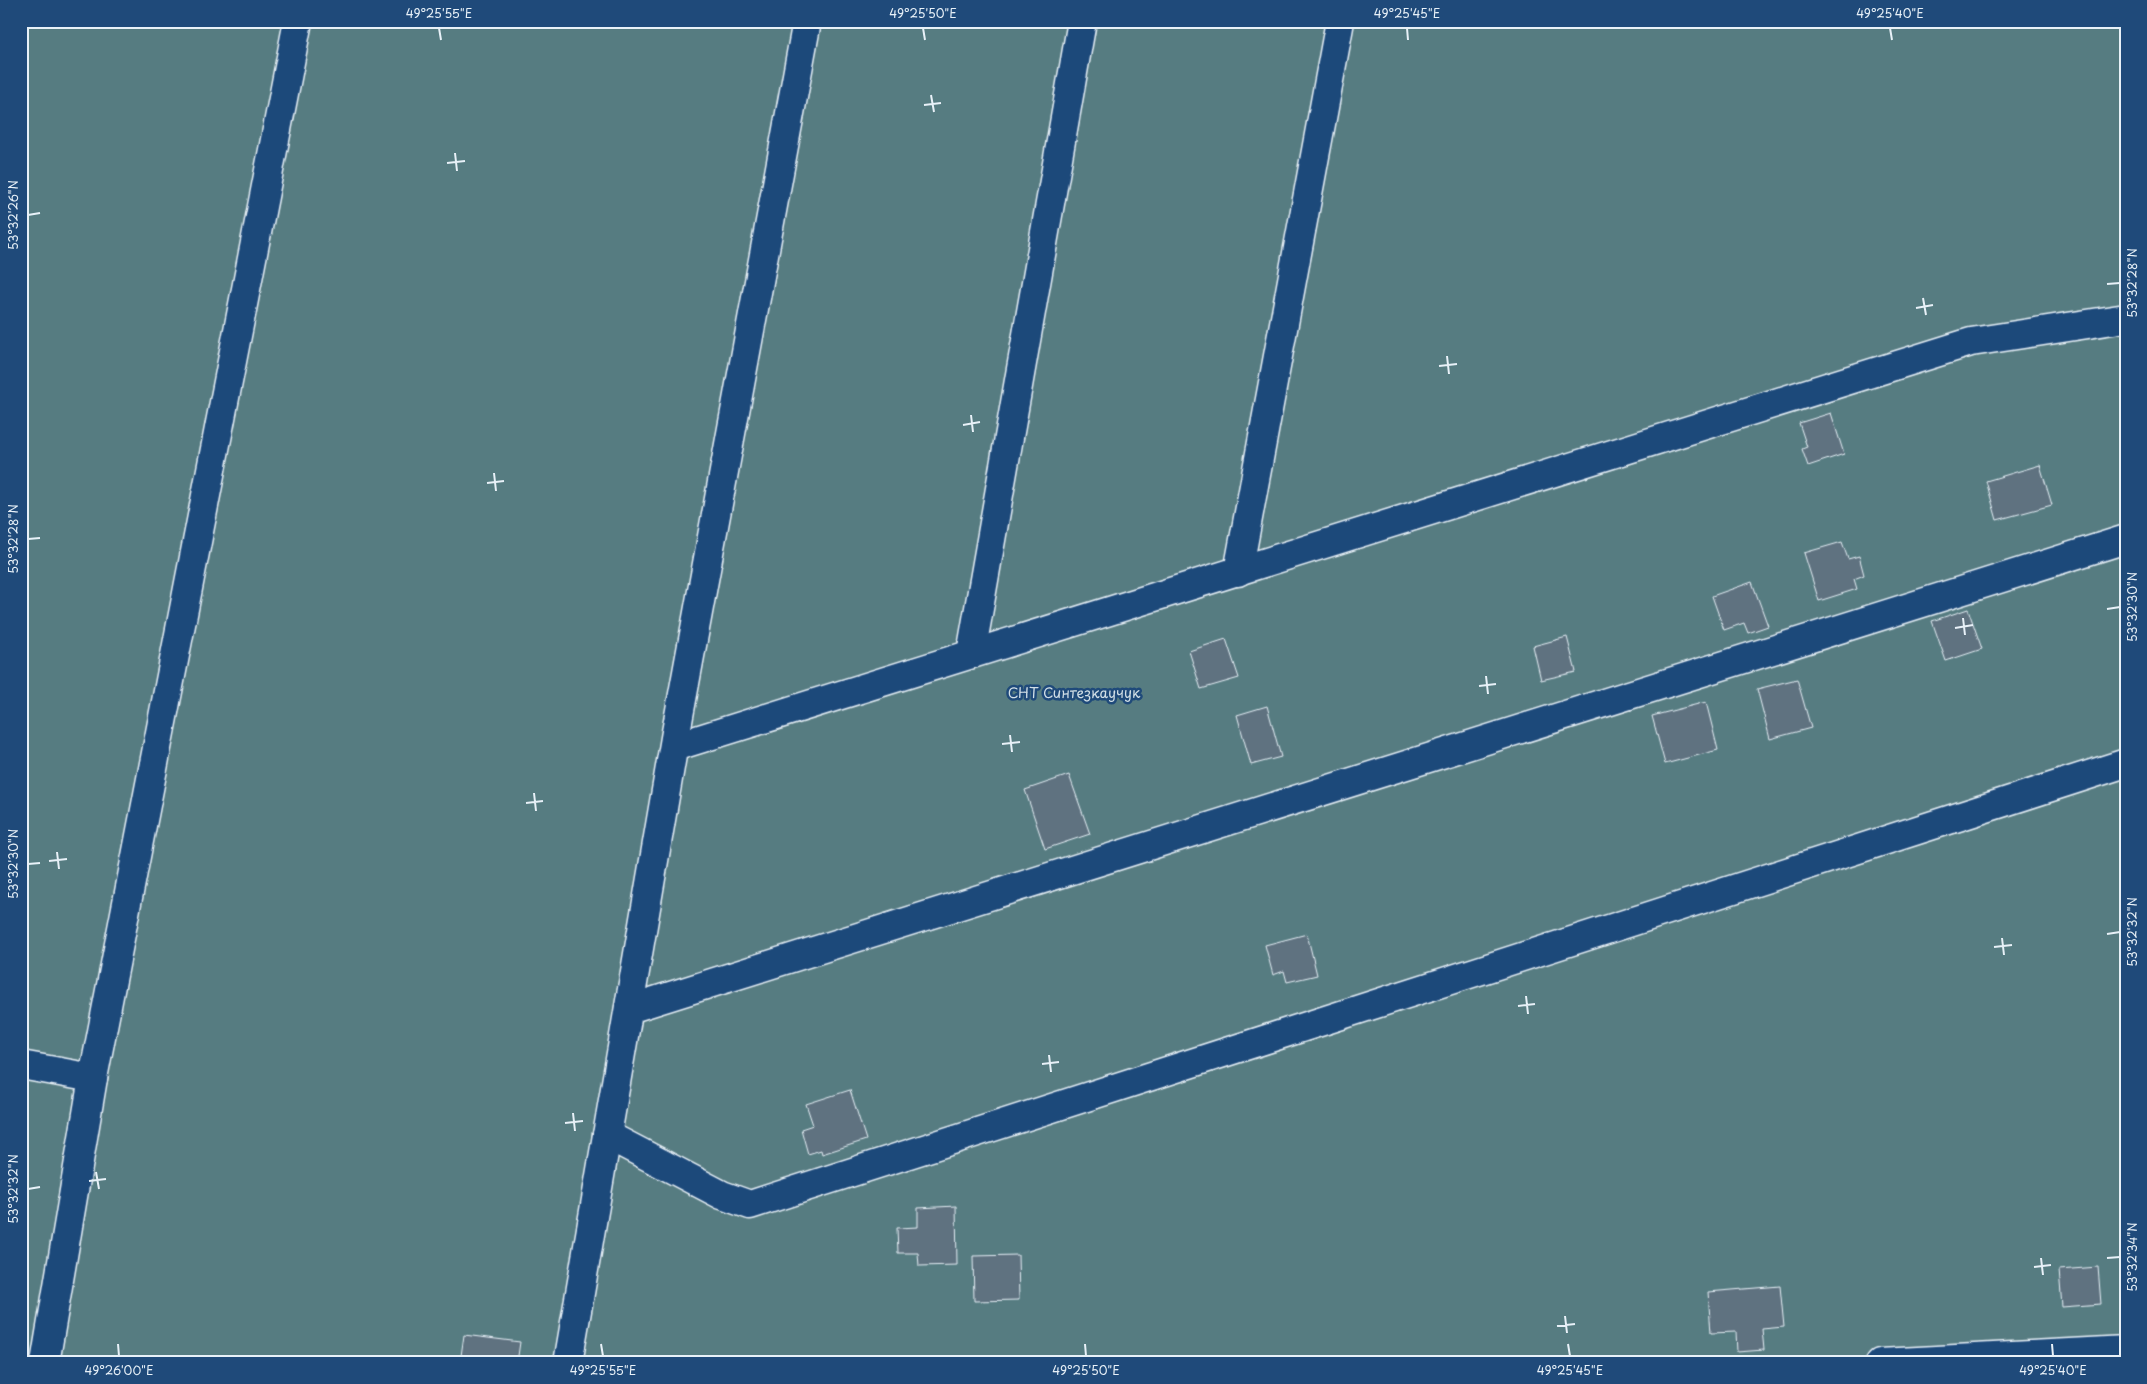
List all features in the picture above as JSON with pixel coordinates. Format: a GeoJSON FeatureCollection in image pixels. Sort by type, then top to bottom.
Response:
{"type":"FeatureCollection","features":[{"type":"Feature","properties":{"kind":"street"},"geometry":{"type":"LineString","coordinates":[[45,1363],[93,1078],[298,21]]}},
{"type":"Feature","properties":{"kind":"street"},"geometry":{"type":"LineString","coordinates":[[568,1363],[674,747],[807,21]]}},
{"type":"Feature","properties":{"kind":"street"},"geometry":{"type":"LineString","coordinates":[[971,654],[1082,21]]}},
{"type":"Feature","properties":{"kind":"street"},"geometry":{"type":"LineString","coordinates":[[1238,572],[1340,21]]}},
{"type":"Feature","properties":{"kind":"street"},"geometry":{"type":"LineString","coordinates":[[674,747],[1971,342],[2126,318]]}},
{"type":"Feature","properties":{"kind":"street"},"geometry":{"type":"LineString","coordinates":[[629,1009],[2126,539]]}},
{"type":"Feature","properties":{"kind":"street"},"geometry":{"type":"LineString","coordinates":[[607,1135],[722,1195],[750,1205],[2126,762]]}},
{"type":"Feature","properties":{"kind":"street"},"geometry":{"type":"LineString","coordinates":[[21,1064],[93,1078]]}},
{"type":"Feature","properties":{"kind":"street"},"geometry":{"type":"LineString","coordinates":[[1880,1363],[2126,1350]]}},
{"type":"Feature","properties":{"kind":"green space","name":"СНТ Синтезкаучук"},"geometry":{"type":"Polygon","coordinates":[[[21,21],[2126,21],[2126,1363],[21,1363],[21,21]]]}},
{"type":"Feature","properties":{"kind":"building"},"geometry":{"type":"Polygon","coordinates":[[[1831,413],[1844,454],[1808,466],[1802,449],[1807,447],[1799,423],[1831,413]]]}},
{"type":"Feature","properties":{"kind":"building"},"geometry":{"type":"Polygon","coordinates":[[[2040,465],[2052,505],[1997,520],[1986,481],[2040,465]]]}},
{"type":"Feature","properties":{"kind":"building"},"geometry":{"type":"Polygon","coordinates":[[[1842,542],[1848,559],[1859,556],[1864,575],[1854,579],[1857,589],[1819,601],[1804,553],[1842,542]]]}},
{"type":"Feature","properties":{"kind":"building"},"geometry":{"type":"Polygon","coordinates":[[[1752,582],[1768,626],[1748,633],[1744,623],[1724,630],[1712,596],[1752,582]]]}},
{"type":"Feature","properties":{"kind":"building"},"geometry":{"type":"Polygon","coordinates":[[[1968,609],[1982,649],[1946,661],[1932,621],[1968,609]]]}},
{"type":"Feature","properties":{"kind":"building"},"geometry":{"type":"Polygon","coordinates":[[[1567,637],[1576,672],[1541,680],[1533,646],[1567,637]]]}},
{"type":"Feature","properties":{"kind":"building"},"geometry":{"type":"Polygon","coordinates":[[[1226,639],[1239,678],[1201,689],[1189,651],[1226,639]]]}},
{"type":"Feature","properties":{"kind":"building"},"geometry":{"type":"Polygon","coordinates":[[[1797,679],[1811,728],[1770,739],[1757,689],[1797,679]]]}},
{"type":"Feature","properties":{"kind":"building"},"geometry":{"type":"Polygon","coordinates":[[[1706,702],[1718,750],[1665,764],[1652,716],[1706,702]]]}},
{"type":"Feature","properties":{"kind":"building"},"geometry":{"type":"Polygon","coordinates":[[[1267,706],[1281,757],[1251,765],[1237,715],[1267,706]]]}},
{"type":"Feature","properties":{"kind":"building"},"geometry":{"type":"Polygon","coordinates":[[[1069,775],[1090,834],[1045,849],[1025,790],[1069,775]]]}},
{"type":"Feature","properties":{"kind":"building"},"geometry":{"type":"Polygon","coordinates":[[[1307,934],[1317,975],[1287,982],[1284,971],[1273,975],[1265,945],[1307,934]]]}},
{"type":"Feature","properties":{"kind":"building"},"geometry":{"type":"Polygon","coordinates":[[[850,1090],[866,1140],[822,1154],[821,1150],[808,1154],[801,1129],[813,1125],[806,1104],[850,1090]]]}},
{"type":"Feature","properties":{"kind":"building"},"geometry":{"type":"Polygon","coordinates":[[[956,1206],[957,1265],[919,1266],[918,1253],[898,1253],[897,1228],[918,1227],[918,1208],[956,1206]]]}},
{"type":"Feature","properties":{"kind":"building"},"geometry":{"type":"Polygon","coordinates":[[[1018,1255],[1019,1300],[974,1301],[973,1256],[1018,1255]]]}},
{"type":"Feature","properties":{"kind":"building"},"geometry":{"type":"Polygon","coordinates":[[[2098,1267],[2101,1304],[2062,1307],[2059,1270],[2098,1267]]]}},
{"type":"Feature","properties":{"kind":"building"},"geometry":{"type":"Polygon","coordinates":[[[1780,1286],[1784,1327],[1762,1329],[1764,1350],[1737,1352],[1736,1332],[1711,1333],[1708,1292],[1780,1286]]]}},
{"type":"Feature","properties":{"kind":"building"},"geometry":{"type":"Polygon","coordinates":[[[464,1335],[520,1342],[517,1363],[460,1363],[464,1335]]]}}]}
